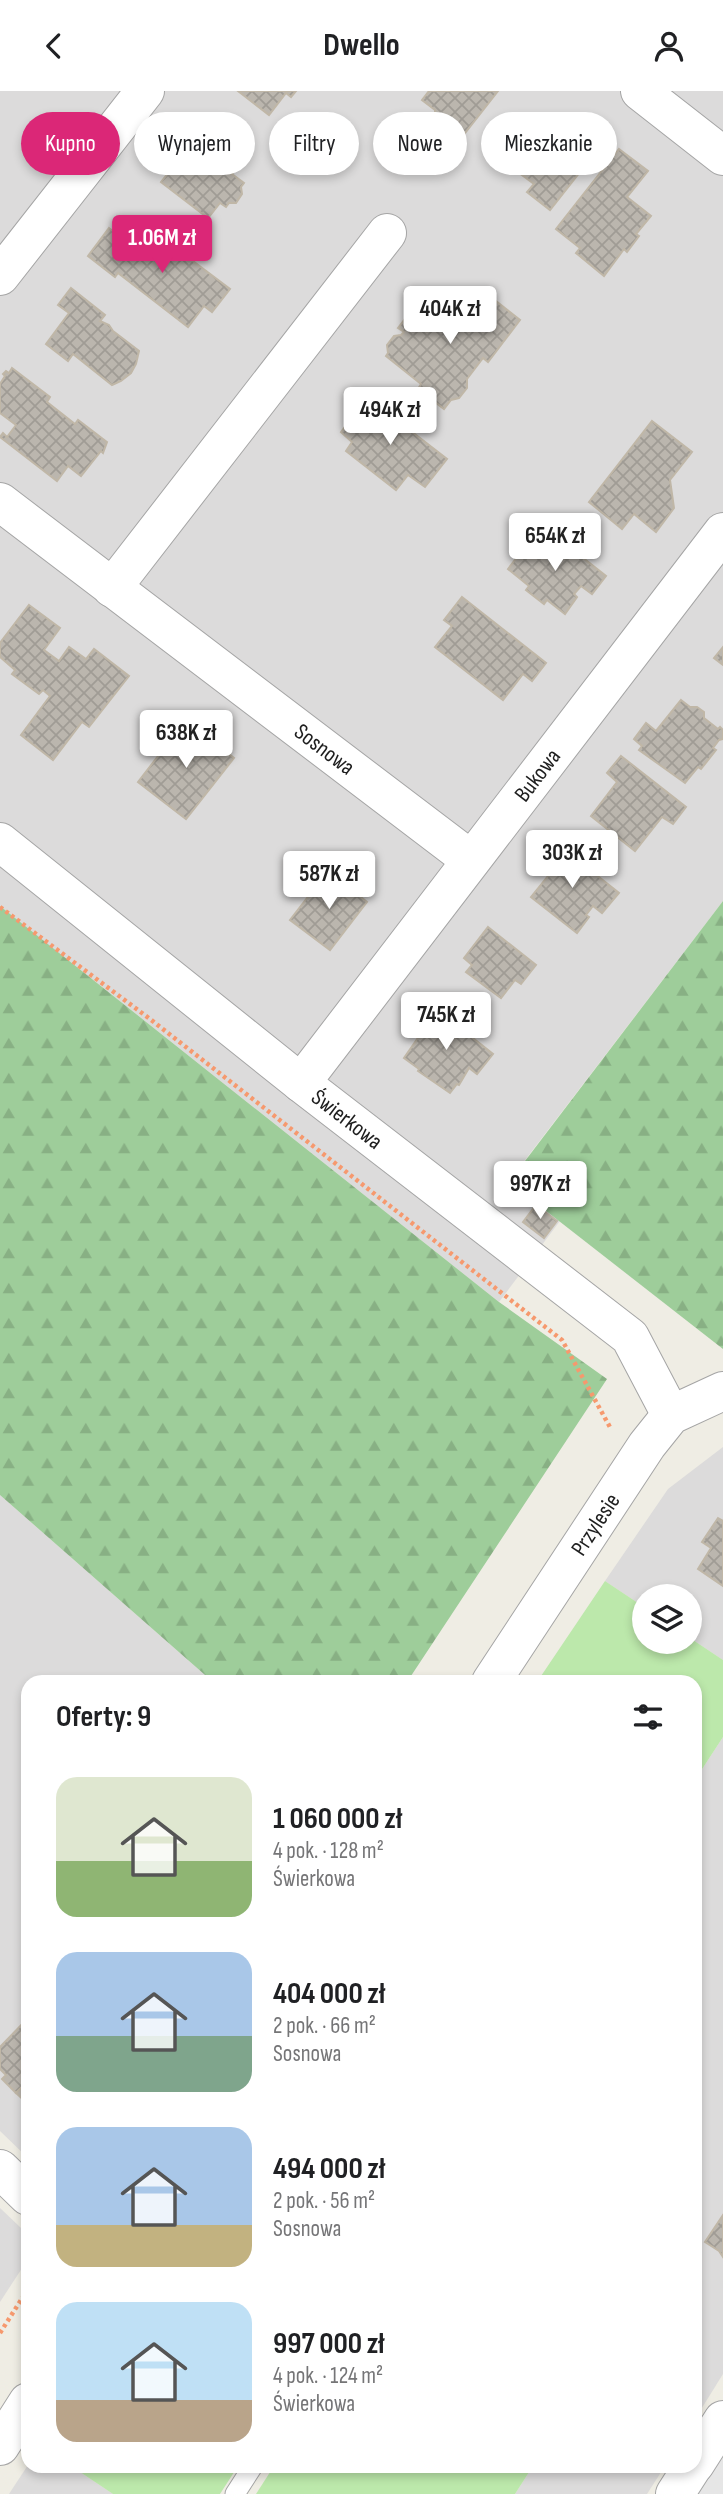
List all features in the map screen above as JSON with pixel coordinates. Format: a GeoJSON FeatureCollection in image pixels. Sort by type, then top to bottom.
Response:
{"type":"FeatureCollection","features":[{"type":"Feature","properties":{"kind":"street"},"geometry":{"type":"LineString","coordinates":[[0,276],[145,91]]}},
{"type":"Feature","properties":{"kind":"street"},"geometry":{"type":"LineString","coordinates":[[640,91],[723,156]]}},
{"type":"Feature","properties":{"kind":"street"},"geometry":{"type":"LineString","coordinates":[[112,589],[387,233]]}},
{"type":"Feature","properties":{"kind":"street","name":"Sosnowa"},"geometry":{"type":"LineString","coordinates":[[0,502],[471,860]]}},
{"type":"Feature","properties":{"kind":"street","name":"Bukowa"},"geometry":{"type":"LineString","coordinates":[[301,1083],[723,532]]}},
{"type":"Feature","properties":{"kind":"street","name":"Świerkowa"},"geometry":{"type":"LineString","coordinates":[[0,842],[301,1083],[630,1337],[671,1415]]}},
{"type":"Feature","properties":{"kind":"street","name":"Przylesie"},"geometry":{"type":"LineString","coordinates":[[496,1675],[632,1466],[671,1415],[723,1391]]}},
{"type":"Feature","properties":{"kind":"street"},"geometry":{"type":"LineString","coordinates":[[0,2169],[21,2189]]}},
{"type":"Feature","properties":{"kind":"street"},"geometry":{"type":"LineString","coordinates":[[0,2446],[21,2413]]}},
{"type":"Feature","properties":{"kind":"street"},"geometry":{"type":"LineString","coordinates":[[702,2453],[723,2420]]}},
{"type":"Feature","properties":{"kind":"street"},"geometry":{"type":"LineString","coordinates":[[675,2494],[689,2473]]}},
{"type":"Feature","properties":{"kind":"lane"},"geometry":{"type":"LineString","coordinates":[[235,2494],[248,2473]]}},
{"type":"Feature","properties":{"kind":"path"},"geometry":{"type":"LineString","coordinates":[[0,907],[150,1019],[562,1340],[632,1466]]}},
{"type":"Feature","properties":{"kind":"path"},"geometry":{"type":"LineString","coordinates":[[0,2333],[21,2300]]}},
{"type":"Feature","properties":{"kind":"shaded area"},"geometry":{"type":"Polygon","coordinates":[[[0,91],[723,91],[723,901],[509,1181],[560,1221],[499,1302],[0,906],[0,91]]]}},
{"type":"Feature","properties":{"kind":"shaded area"},"geometry":{"type":"Polygon","coordinates":[[[723,1447],[723,1660],[702,1646],[702,1584],[632,1584],[632,1599],[605,1581],[668,1489],[723,1447]]]}},
{"type":"Feature","properties":{"kind":"shaded area"},"geometry":{"type":"Polygon","coordinates":[[[0,1495],[205,1675],[21,1675],[21,2151],[0,2131],[0,1495]]]}},
{"type":"Feature","properties":{"kind":"shaded area"},"geometry":{"type":"Polygon","coordinates":[[[723,1737],[723,2374],[702,2408],[702,1769],[723,1737]]]}},
{"type":"Feature","properties":{"kind":"shaded area"},"geometry":{"type":"Polygon","coordinates":[[[0,2208],[21,2228],[21,2270],[0,2302],[0,2208]]]}},
{"type":"Feature","properties":{"kind":"shaded area"},"geometry":{"type":"Polygon","coordinates":[[[723,2453],[723,2494],[696,2494],[723,2453]]]}},
{"type":"Feature","properties":{"kind":"shaded area"},"geometry":{"type":"Polygon","coordinates":[[[23,2473],[82,2473],[113,2494],[9,2494],[23,2473]]]}},
{"type":"Feature","properties":{"kind":"shaded area"},"geometry":{"type":"Polygon","coordinates":[[[528,2473],[660,2473],[647,2494],[515,2494],[528,2473]]]}},
{"type":"Feature","properties":{"kind":"green space"},"geometry":{"type":"Polygon","coordinates":[[[723,901],[723,1349],[509,1182],[723,901]]]}},
{"type":"Feature","properties":{"kind":"green space"},"geometry":{"type":"Polygon","coordinates":[[[0,906],[499,1302],[607,1379],[412,1675],[205,1675],[0,1495],[0,906]]]}},
{"type":"Feature","properties":{"kind":"green space"},"geometry":{"type":"Polygon","coordinates":[[[605,1581],[632,1599],[632,1654],[702,1654],[702,1646],[723,1660],[723,1737],[702,1769],[702,1675],[542,1675],[605,1581]]]}},
{"type":"Feature","properties":{"kind":"green space"},"geometry":{"type":"Polygon","coordinates":[[[82,2473],[234,2473],[220,2494],[113,2494],[82,2473]]]}},
{"type":"Feature","properties":{"kind":"green space"},"geometry":{"type":"Polygon","coordinates":[[[270,2473],[528,2473],[515,2494],[256,2494],[270,2473]]]}},
{"type":"Feature","properties":{"kind":"building"},"geometry":{"type":"Polygon","coordinates":[[[238,91],[296,91],[291,97],[286,93],[269,115],[238,91]]]}},
{"type":"Feature","properties":{"kind":"building"},"geometry":{"type":"Polygon","coordinates":[[[429,91],[498,91],[467,130],[467,112],[435,112],[422,100],[429,91]]]}},
{"type":"Feature","properties":{"kind":"building"},"geometry":{"type":"Polygon","coordinates":[[[619,149],[648,171],[627,197],[651,216],[636,234],[639,236],[627,252],[624,249],[604,276],[576,253],[580,248],[556,229],[599,175],[617,175],[619,149]]]}},
{"type":"Feature","properties":{"kind":"building"},"geometry":{"type":"Polygon","coordinates":[[[167,175],[233,175],[244,183],[241,187],[242,194],[236,203],[229,203],[226,207],[220,203],[208,218],[161,182],[167,175]]]}},
{"type":"Feature","properties":{"kind":"building"},"geometry":{"type":"Polygon","coordinates":[[[522,175],[578,175],[550,210],[527,192],[534,184],[522,175]]]}},
{"type":"Feature","properties":{"kind":"building"},"geometry":{"type":"Polygon","coordinates":[[[109,228],[141,254],[157,234],[230,289],[212,312],[204,306],[188,327],[118,273],[115,277],[88,256],[109,228]]]}},
{"type":"Feature","properties":{"kind":"building"},"geometry":{"type":"Polygon","coordinates":[[[71,288],[105,315],[100,321],[109,325],[139,351],[131,373],[121,381],[112,385],[73,354],[68,361],[46,344],[69,313],[58,305],[71,288]]]}},
{"type":"Feature","properties":{"kind":"building"},"geometry":{"type":"Polygon","coordinates":[[[482,290],[520,320],[488,362],[483,358],[467,379],[467,388],[459,398],[451,400],[444,409],[418,389],[421,384],[386,356],[387,345],[394,336],[404,332],[398,328],[418,302],[452,329],[482,290]]]}},
{"type":"Feature","properties":{"kind":"building"},"geometry":{"type":"Polygon","coordinates":[[[12,368],[50,397],[47,402],[75,424],[78,420],[107,442],[103,453],[101,451],[81,476],[68,466],[57,481],[0,437],[3,433],[7,437],[16,425],[0,413],[0,384],[5,376],[3,374],[6,371],[9,373],[12,368]]]}},
{"type":"Feature","properties":{"kind":"building"},"geometry":{"type":"Polygon","coordinates":[[[367,397],[447,459],[425,487],[408,475],[396,490],[346,451],[352,442],[341,432],[367,397]]]}},
{"type":"Feature","properties":{"kind":"building"},"geometry":{"type":"Polygon","coordinates":[[[652,421],[692,452],[670,480],[674,508],[656,532],[634,514],[622,529],[589,502],[652,421]]]}},
{"type":"Feature","properties":{"kind":"building"},"geometry":{"type":"Polygon","coordinates":[[[535,534],[553,547],[559,539],[606,576],[592,594],[581,586],[574,594],[577,597],[565,614],[547,600],[544,604],[526,590],[529,586],[508,569],[535,534]]]}},
{"type":"Feature","properties":{"kind":"building"},"geometry":{"type":"Polygon","coordinates":[[[462,597],[546,663],[532,681],[523,674],[503,700],[435,647],[452,626],[444,620],[462,597]]]}},
{"type":"Feature","properties":{"kind":"building"},"geometry":{"type":"Polygon","coordinates":[[[29,605],[60,628],[44,650],[59,661],[69,647],[86,659],[94,649],[129,676],[89,727],[82,722],[53,760],[21,735],[50,696],[43,690],[39,694],[12,674],[15,670],[0,657],[0,643],[29,605]]]}},
{"type":"Feature","properties":{"kind":"building"},"geometry":{"type":"Polygon","coordinates":[[[723,647],[723,665],[714,658],[723,647]]]}},
{"type":"Feature","properties":{"kind":"building"},"geometry":{"type":"Polygon","coordinates":[[[681,700],[704,712],[704,718],[723,730],[723,739],[713,748],[716,750],[685,783],[639,750],[642,746],[634,739],[646,723],[656,731],[681,700]]]}},
{"type":"Feature","properties":{"kind":"building"},"geometry":{"type":"Polygon","coordinates":[[[186,720],[213,746],[215,743],[234,758],[186,819],[138,782],[186,720]]]}},
{"type":"Feature","properties":{"kind":"building"},"geometry":{"type":"Polygon","coordinates":[[[621,756],[686,807],[673,824],[662,817],[635,851],[591,816],[617,782],[607,773],[621,756]]]}},
{"type":"Feature","properties":{"kind":"building"},"geometry":{"type":"Polygon","coordinates":[[[556,843],[619,893],[602,913],[593,906],[586,915],[589,917],[577,933],[531,897],[553,870],[542,862],[556,843]]]}},
{"type":"Feature","properties":{"kind":"building"},"geometry":{"type":"Polygon","coordinates":[[[328,871],[367,902],[330,950],[290,920],[328,871]]]}},
{"type":"Feature","properties":{"kind":"building"},"geometry":{"type":"Polygon","coordinates":[[[488,927],[536,965],[521,984],[515,980],[501,998],[466,972],[472,965],[464,958],[488,927]]]}},
{"type":"Feature","properties":{"kind":"building"},"geometry":{"type":"Polygon","coordinates":[[[435,1008],[493,1054],[477,1074],[469,1068],[459,1085],[450,1093],[404,1058],[424,1029],[421,1026],[435,1008]]]}},
{"type":"Feature","properties":{"kind":"building"},"geometry":{"type":"Polygon","coordinates":[[[536,1205],[557,1221],[544,1238],[523,1222],[536,1205]]]}},
{"type":"Feature","properties":{"kind":"building"},"geometry":{"type":"Polygon","coordinates":[[[718,1518],[723,1521],[723,1586],[698,1569],[711,1548],[702,1542],[718,1518]]]}},
{"type":"Feature","properties":{"kind":"building"},"geometry":{"type":"Polygon","coordinates":[[[21,2025],[21,2088],[16,2093],[2,2079],[6,2075],[0,2069],[0,2047],[21,2025]]]}},
{"type":"Feature","properties":{"kind":"building"},"geometry":{"type":"Polygon","coordinates":[[[723,2215],[723,2257],[705,2242],[723,2215]]]}}]}
